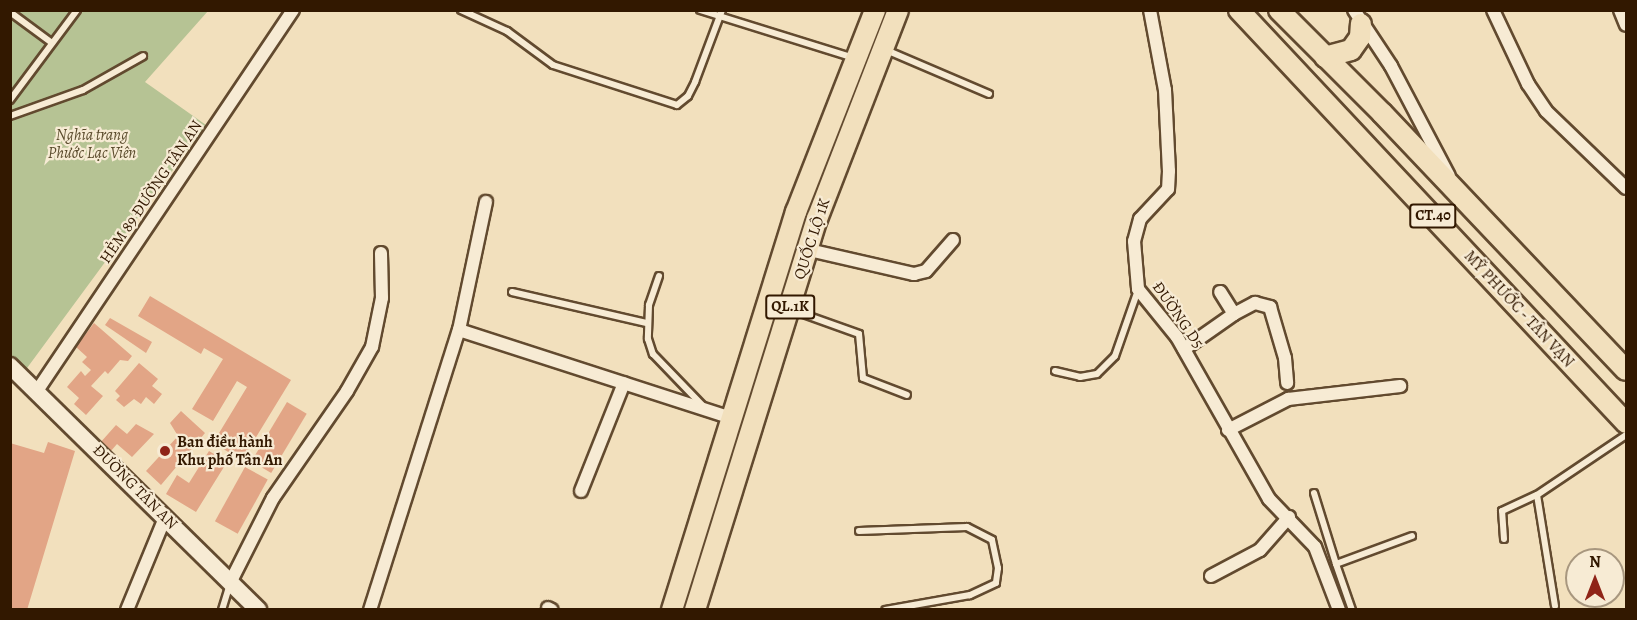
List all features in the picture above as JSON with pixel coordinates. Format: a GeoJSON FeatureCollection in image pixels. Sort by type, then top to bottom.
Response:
{"type":"FeatureCollection","features":[{"type":"Feature","properties":{"kind":"main road","name":"QUỐC LỘ 1K"},"geometry":{"type":"LineString","coordinates":[[672,609],[796,212],[875,10]]}},
{"type":"Feature","properties":{"kind":"main road","name":"QUỐC LỘ 1K"},"geometry":{"type":"LineString","coordinates":[[695,609],[789,309],[898,10]]}},
{"type":"Feature","properties":{"kind":"main road","name":"MỸ PHƯỚC - TÂN VẠN"},"geometry":{"type":"LineString","coordinates":[[1239,10],[1626,423]]}},
{"type":"Feature","properties":{"kind":"main road","name":"CT.40"},"geometry":{"type":"LineString","coordinates":[[1279,10],[1458,192],[1626,370]]}},
{"type":"Feature","properties":{"kind":"main road"},"geometry":{"type":"LineString","coordinates":[[1325,57],[1351,50],[1358,17]]}},
{"type":"Feature","properties":{"kind":"street","name":"HẺM 89 ĐƯỜNG TÂN AN"},"geometry":{"type":"LineString","coordinates":[[37,391],[293,10]]}},
{"type":"Feature","properties":{"kind":"street","name":"ĐƯỜNG D5"},"geometry":{"type":"LineString","coordinates":[[1150,10],[1165,90],[1169,171],[1168,189],[1140,219],[1134,242],[1138,289],[1184,349],[1269,499],[1289,517],[1315,547],[1339,609]]}},
{"type":"Feature","properties":{"kind":"street"},"geometry":{"type":"LineString","coordinates":[[1493,10],[1528,84],[1546,111],[1626,188]]}},
{"type":"Feature","properties":{"kind":"street"},"geometry":{"type":"LineString","coordinates":[[1620,10],[1626,25]]}},
{"type":"Feature","properties":{"kind":"street"},"geometry":{"type":"LineString","coordinates":[[1358,17],[1391,66],[1458,192]]}},
{"type":"Feature","properties":{"kind":"street"},"geometry":{"type":"LineString","coordinates":[[370,609],[459,330],[486,202]]}},
{"type":"Feature","properties":{"kind":"street"},"geometry":{"type":"LineString","coordinates":[[809,250],[914,274],[926,272],[952,240]]}},
{"type":"Feature","properties":{"kind":"street"},"geometry":{"type":"LineString","coordinates":[[231,581],[273,498],[347,391],[372,347],[382,298],[381,253]]}},
{"type":"Feature","properties":{"kind":"street"},"geometry":{"type":"LineString","coordinates":[[1220,292],[1234,314]]}},
{"type":"Feature","properties":{"kind":"street"},"geometry":{"type":"LineString","coordinates":[[1184,349],[1234,314],[1255,303],[1270,307],[1285,358],[1287,383]]}},
{"type":"Feature","properties":{"kind":"street"},"geometry":{"type":"LineString","coordinates":[[459,330],[731,418]]}},
{"type":"Feature","properties":{"kind":"street","name":"ĐƯỜNG TÂN AN"},"geometry":{"type":"LineString","coordinates":[[10,366],[258,609]]}},
{"type":"Feature","properties":{"kind":"street"},"geometry":{"type":"LineString","coordinates":[[581,491],[624,383]]}},
{"type":"Feature","properties":{"kind":"street"},"geometry":{"type":"LineString","coordinates":[[1228,430],[1288,399],[1400,386]]}},
{"type":"Feature","properties":{"kind":"street"},"geometry":{"type":"LineString","coordinates":[[1211,576],[1260,550],[1289,517]]}},
{"type":"Feature","properties":{"kind":"street"},"geometry":{"type":"LineString","coordinates":[[127,609],[165,518]]}},
{"type":"Feature","properties":{"kind":"lane"},"geometry":{"type":"LineString","coordinates":[[11,99],[77,10]]}},
{"type":"Feature","properties":{"kind":"lane"},"geometry":{"type":"LineString","coordinates":[[461,10],[507,31],[553,65],[677,105],[695,82],[720,14]]}},
{"type":"Feature","properties":{"kind":"lane"},"geometry":{"type":"LineString","coordinates":[[700,10],[720,14],[855,58]]}},
{"type":"Feature","properties":{"kind":"lane"},"geometry":{"type":"LineString","coordinates":[[10,12],[52,44]]}},
{"type":"Feature","properties":{"kind":"lane"},"geometry":{"type":"LineString","coordinates":[[883,48],[989,94]]}},
{"type":"Feature","properties":{"kind":"lane"},"geometry":{"type":"LineString","coordinates":[[10,116],[83,90],[143,56]]}},
{"type":"Feature","properties":{"kind":"lane"},"geometry":{"type":"LineString","coordinates":[[659,276],[646,323],[653,354],[708,411]]}},
{"type":"Feature","properties":{"kind":"lane"},"geometry":{"type":"LineString","coordinates":[[1055,371],[1080,377],[1097,374],[1115,356],[1138,289]]}},
{"type":"Feature","properties":{"kind":"lane"},"geometry":{"type":"LineString","coordinates":[[512,292],[646,323]]}},
{"type":"Feature","properties":{"kind":"lane"},"geometry":{"type":"LineString","coordinates":[[789,309],[859,334],[863,378],[907,395]]}},
{"type":"Feature","properties":{"kind":"lane"},"geometry":{"type":"LineString","coordinates":[[1504,539],[1502,511],[1537,495],[1626,435]]}},
{"type":"Feature","properties":{"kind":"lane"},"geometry":{"type":"LineString","coordinates":[[1314,494],[1352,609]]}},
{"type":"Feature","properties":{"kind":"lane"},"geometry":{"type":"LineString","coordinates":[[1537,495],[1555,606]]}},
{"type":"Feature","properties":{"kind":"lane"},"geometry":{"type":"LineString","coordinates":[[859,531],[967,527],[992,540],[998,568],[996,583],[970,595],[885,609]]}},
{"type":"Feature","properties":{"kind":"lane"},"geometry":{"type":"LineString","coordinates":[[1336,564],[1412,536]]}},
{"type":"Feature","properties":{"kind":"lane"},"geometry":{"type":"LineString","coordinates":[[222,609],[231,581]]}},
{"type":"Feature","properties":{"kind":"green space","name":"Nghĩa trang Phước Lạc Viên"},"geometry":{"type":"Polygon","coordinates":[[[10,11],[208,11],[145,82],[206,125],[16,383],[10,377],[10,11]]]}},
{"type":"Feature","properties":{"kind":"building"},"geometry":{"type":"Polygon","coordinates":[[[150,296],[291,380],[242,460],[213,443],[247,387],[237,381],[213,421],[192,409],[223,359],[204,348],[201,354],[138,316],[150,296]]]}},
{"type":"Feature","properties":{"kind":"building"},"geometry":{"type":"Polygon","coordinates":[[[110,318],[152,342],[146,353],[105,325],[110,318]]]}},
{"type":"Feature","properties":{"kind":"building"},"geometry":{"type":"Polygon","coordinates":[[[94,323],[132,356],[128,361],[120,360],[108,374],[105,371],[91,386],[103,396],[86,415],[74,404],[79,398],[67,387],[81,371],[85,376],[91,370],[82,362],[87,357],[76,347],[94,323]]]}},
{"type":"Feature","properties":{"kind":"building"},"geometry":{"type":"Polygon","coordinates":[[[139,363],[158,379],[152,386],[162,394],[154,404],[146,397],[141,404],[134,399],[124,407],[116,400],[120,396],[115,391],[139,363]]]}},
{"type":"Feature","properties":{"kind":"building"},"geometry":{"type":"Polygon","coordinates":[[[287,402],[307,414],[271,473],[251,461],[287,402]]]}},
{"type":"Feature","properties":{"kind":"building"},"geometry":{"type":"Polygon","coordinates":[[[181,411],[205,433],[161,485],[146,471],[178,436],[170,423],[181,411]]]}},
{"type":"Feature","properties":{"kind":"building"},"geometry":{"type":"Polygon","coordinates":[[[136,424],[154,434],[132,457],[117,444],[110,452],[100,443],[116,425],[127,434],[136,424]]]}},
{"type":"Feature","properties":{"kind":"building"},"geometry":{"type":"Polygon","coordinates":[[[48,442],[75,451],[27,610],[10,610],[10,443],[44,453],[48,442]]]}},
{"type":"Feature","properties":{"kind":"building"},"geometry":{"type":"Polygon","coordinates":[[[209,451],[227,462],[196,512],[166,494],[177,475],[189,483],[209,451]]]}},
{"type":"Feature","properties":{"kind":"building"},"geometry":{"type":"Polygon","coordinates":[[[245,467],[268,480],[238,534],[215,521],[245,467]]]}},
{"type":"Feature","properties":{"kind":"place","name":"Ban điều hành Khu phố Tân An"},"geometry":{"type":"Point","coordinates":[165,451]}}]}
